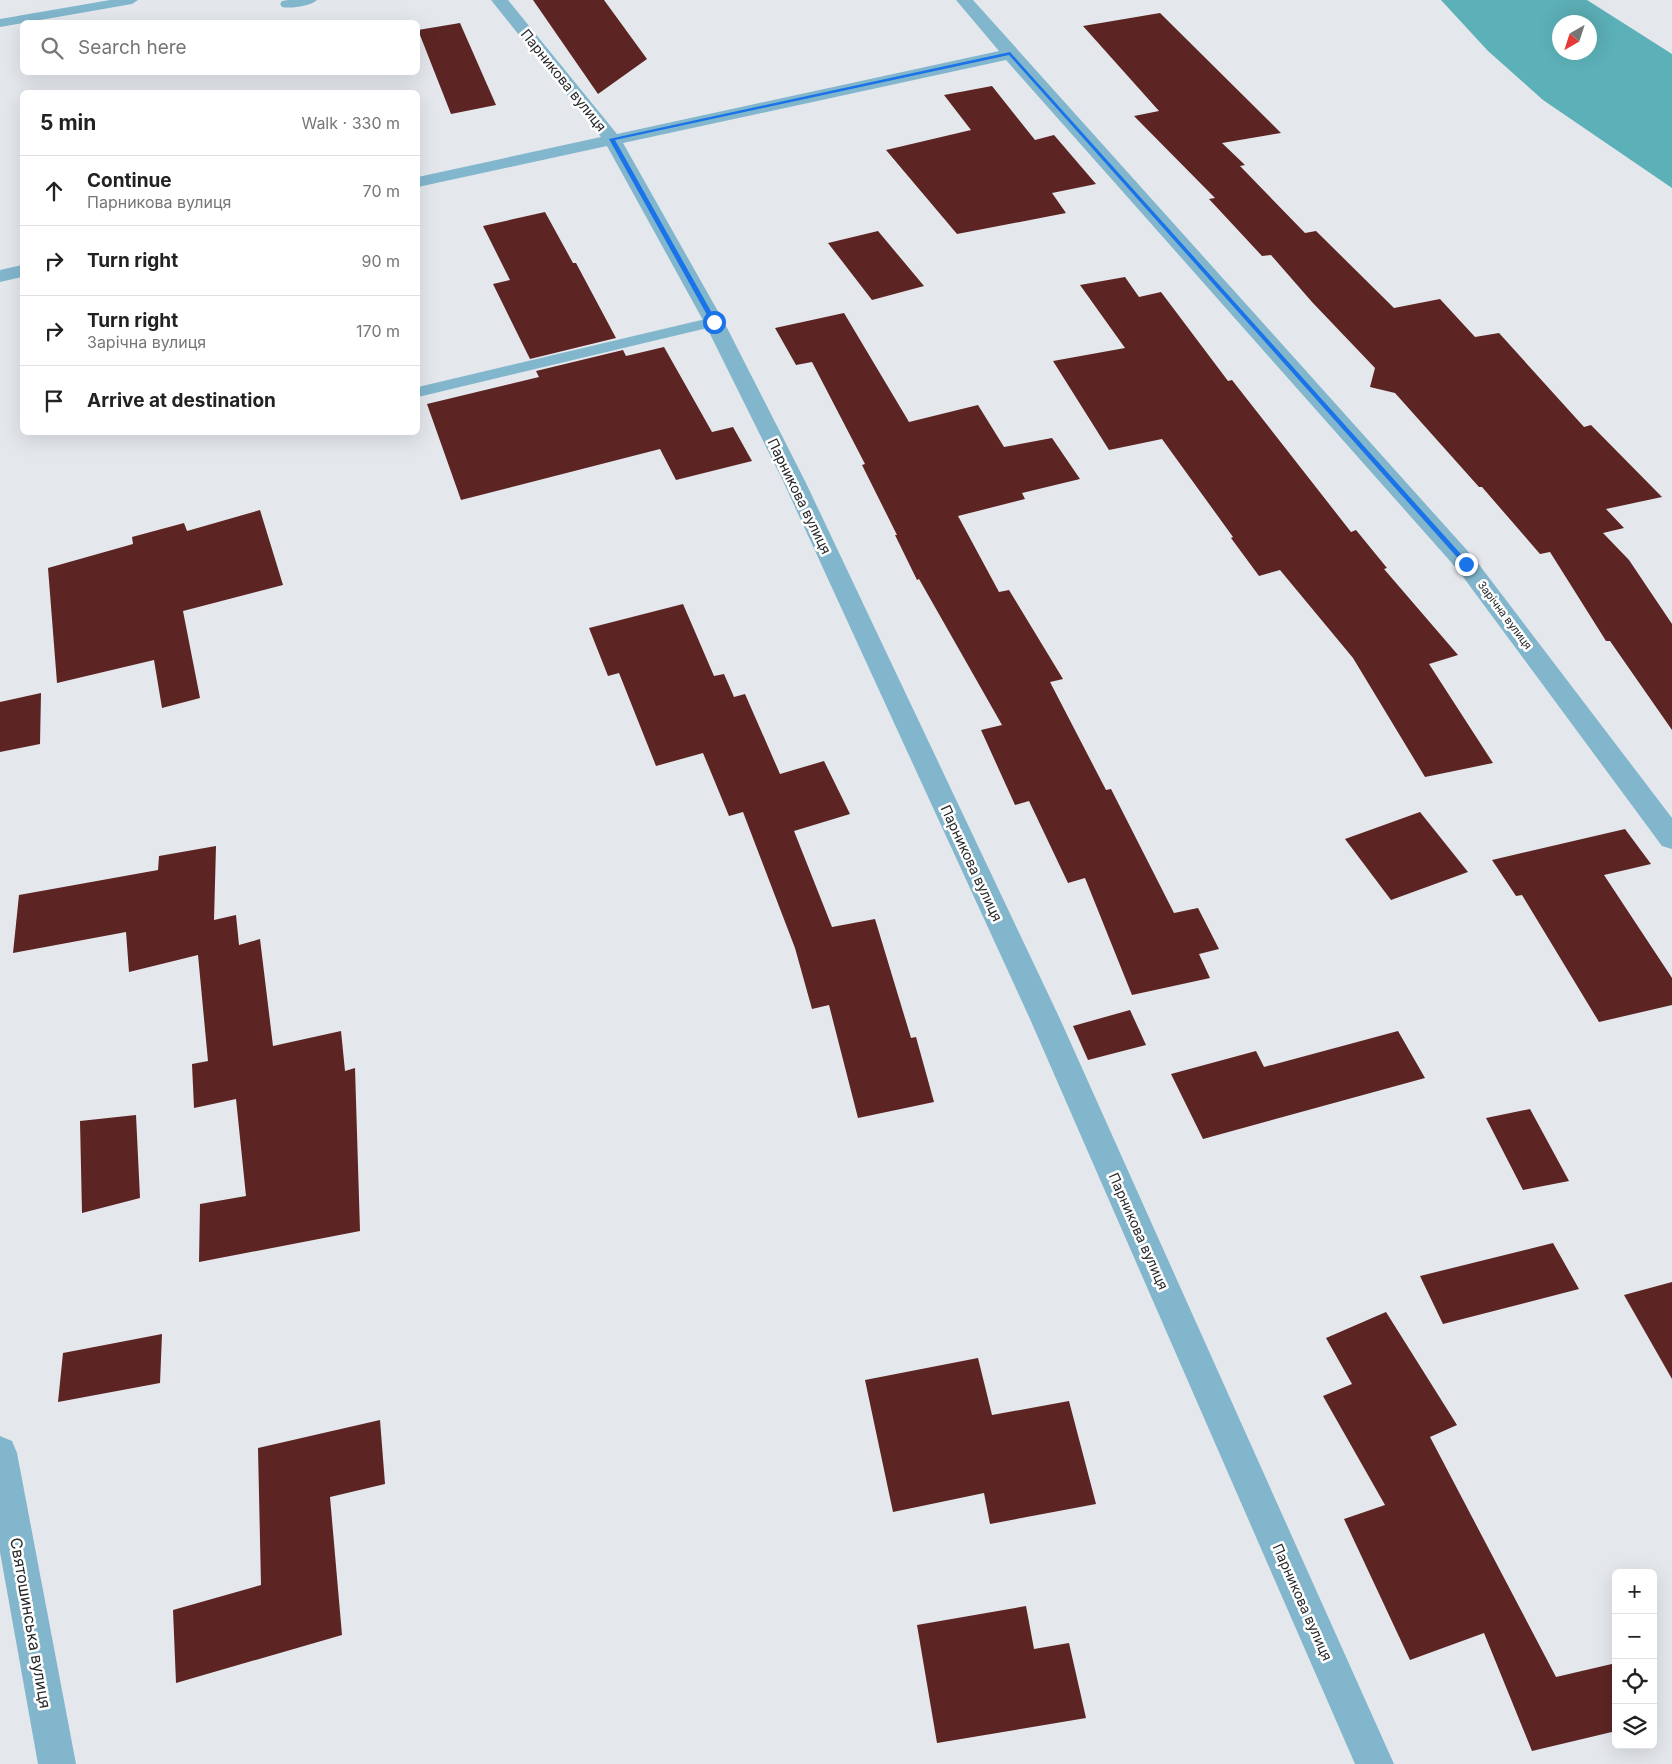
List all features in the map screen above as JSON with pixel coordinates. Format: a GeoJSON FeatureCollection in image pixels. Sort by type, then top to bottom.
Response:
{"type":"FeatureCollection","features":[{"type":"Feature","properties":{"kind":"street","name":"Парникова вулиця"},"geometry":{"type":"LineString","coordinates":[[499,0],[612,139],[714,322],[794,481],[1036,1001],[1376,1764]]}},
{"type":"Feature","properties":{"kind":"street","name":"Зарічна вулиця"},"geometry":{"type":"LineString","coordinates":[[964,0],[1010,54],[1466,564],[1672,838]]}},
{"type":"Feature","properties":{"kind":"street"},"geometry":{"type":"LineString","coordinates":[[420,182],[1010,54]]}},
{"type":"Feature","properties":{"kind":"street"},"geometry":{"type":"LineString","coordinates":[[0,276],[20,271]]}},
{"type":"Feature","properties":{"kind":"street","name":"Святошинська вулиця"},"geometry":{"type":"LineString","coordinates":[[0,1453],[57,1764]]}},
{"type":"Feature","properties":{"kind":"lane"},"geometry":{"type":"LineString","coordinates":[[0,23],[132,0]]}},
{"type":"Feature","properties":{"kind":"lane"},"geometry":{"type":"LineString","coordinates":[[286,4],[311,0]]}},
{"type":"Feature","properties":{"kind":"lane"},"geometry":{"type":"LineString","coordinates":[[420,392],[714,322]]}},
{"type":"Feature","properties":{"kind":"water"},"geometry":{"type":"Polygon","coordinates":[[[1441,0],[1587,0],[1672,54],[1672,188],[1543,100],[1488,51],[1441,0]]]}},
{"type":"Feature","properties":{"kind":"building"},"geometry":{"type":"Polygon","coordinates":[[[533,0],[604,0],[647,59],[598,94],[533,0]]]}},
{"type":"Feature","properties":{"kind":"building"},"geometry":{"type":"Polygon","coordinates":[[[1160,13],[1281,133],[1222,143],[1245,165],[1240,166],[1305,233],[1316,231],[1394,308],[1440,299],[1475,337],[1499,333],[1584,427],[1591,425],[1662,497],[1606,509],[1624,528],[1603,533],[1629,560],[1672,624],[1672,730],[1610,641],[1606,641],[1550,552],[1540,554],[1482,487],[1479,487],[1395,393],[1370,387],[1375,368],[1312,302],[1271,255],[1262,256],[1209,199],[1215,198],[1134,116],[1159,111],[1083,26],[1160,13]]]}},
{"type":"Feature","properties":{"kind":"building"},"geometry":{"type":"Polygon","coordinates":[[[460,23],[496,105],[451,114],[420,35],[420,30],[460,23]]]}},
{"type":"Feature","properties":{"kind":"building"},"geometry":{"type":"Polygon","coordinates":[[[992,86],[1035,140],[1054,135],[1096,184],[1052,193],[1066,213],[957,234],[886,150],[971,130],[944,95],[992,86]]]}},
{"type":"Feature","properties":{"kind":"building"},"geometry":{"type":"Polygon","coordinates":[[[545,212],[573,263],[576,263],[616,338],[530,359],[493,284],[510,280],[483,226],[545,212]]]}},
{"type":"Feature","properties":{"kind":"building"},"geometry":{"type":"Polygon","coordinates":[[[878,231],[924,286],[872,300],[828,243],[878,231]]]}},
{"type":"Feature","properties":{"kind":"building"},"geometry":{"type":"Polygon","coordinates":[[[1125,277],[1139,297],[1161,292],[1228,381],[1232,380],[1351,532],[1356,530],[1387,568],[1384,569],[1458,655],[1429,664],[1493,763],[1425,777],[1353,658],[1280,570],[1259,576],[1162,439],[1109,450],[1053,361],[1125,348],[1080,285],[1125,277]]]}},
{"type":"Feature","properties":{"kind":"building"},"geometry":{"type":"Polygon","coordinates":[[[844,313],[909,422],[978,405],[1004,447],[1052,438],[1080,479],[1022,493],[1025,499],[958,516],[999,592],[1009,590],[1063,679],[1050,682],[1106,790],[1111,789],[1174,913],[1198,908],[1219,949],[1199,954],[1210,978],[1132,995],[1085,878],[1068,883],[1029,801],[1015,805],[981,730],[1002,725],[919,579],[917,580],[862,465],[865,464],[812,362],[796,365],[775,328],[844,313]]]}},
{"type":"Feature","properties":{"kind":"building"},"geometry":{"type":"Polygon","coordinates":[[[664,347],[712,432],[733,427],[752,461],[676,480],[660,449],[461,500],[427,404],[539,377],[536,371],[623,350],[626,356],[664,347]]]}},
{"type":"Feature","properties":{"kind":"building"},"geometry":{"type":"Polygon","coordinates":[[[260,510],[283,585],[183,611],[200,698],[162,708],[154,660],[57,683],[48,568],[133,544],[132,537],[184,523],[187,531],[260,510]]]}},
{"type":"Feature","properties":{"kind":"building"},"geometry":{"type":"Polygon","coordinates":[[[683,604],[714,676],[724,674],[734,697],[745,694],[780,774],[824,761],[850,814],[794,831],[832,927],[875,919],[911,1038],[916,1037],[934,1102],[858,1118],[829,1005],[812,1009],[795,948],[743,812],[729,816],[703,753],[656,766],[619,673],[608,676],[589,628],[683,604]]]}},
{"type":"Feature","properties":{"kind":"building"},"geometry":{"type":"Polygon","coordinates":[[[41,693],[40,744],[0,752],[0,702],[41,693]]]}},
{"type":"Feature","properties":{"kind":"building"},"geometry":{"type":"Polygon","coordinates":[[[1420,812],[1468,872],[1391,900],[1345,839],[1420,812]]]}},
{"type":"Feature","properties":{"kind":"building"},"geometry":{"type":"Polygon","coordinates":[[[1625,829],[1651,864],[1604,875],[1672,978],[1672,1005],[1599,1022],[1522,895],[1516,896],[1492,860],[1625,829]]]}},
{"type":"Feature","properties":{"kind":"building"},"geometry":{"type":"Polygon","coordinates":[[[216,846],[214,920],[236,915],[239,945],[260,939],[273,1046],[341,1031],[345,1071],[355,1068],[360,1231],[199,1262],[200,1204],[246,1196],[236,1099],[194,1108],[192,1064],[208,1061],[198,955],[129,972],[126,932],[13,953],[19,895],[158,870],[159,856],[216,846]]]}},
{"type":"Feature","properties":{"kind":"building"},"geometry":{"type":"Polygon","coordinates":[[[1130,1010],[1146,1045],[1088,1060],[1073,1026],[1130,1010]]]}},
{"type":"Feature","properties":{"kind":"building"},"geometry":{"type":"Polygon","coordinates":[[[1398,1031],[1425,1078],[1203,1139],[1171,1074],[1256,1051],[1264,1067],[1398,1031]]]}},
{"type":"Feature","properties":{"kind":"building"},"geometry":{"type":"Polygon","coordinates":[[[1530,1109],[1569,1181],[1523,1190],[1486,1118],[1530,1109]]]}},
{"type":"Feature","properties":{"kind":"building"},"geometry":{"type":"Polygon","coordinates":[[[136,1115],[140,1198],[82,1213],[80,1121],[136,1115]]]}},
{"type":"Feature","properties":{"kind":"building"},"geometry":{"type":"Polygon","coordinates":[[[1553,1243],[1579,1289],[1443,1324],[1420,1276],[1553,1243]]]}},
{"type":"Feature","properties":{"kind":"building"},"geometry":{"type":"Polygon","coordinates":[[[1672,1282],[1672,1379],[1624,1295],[1672,1282]]]}},
{"type":"Feature","properties":{"kind":"building"},"geometry":{"type":"Polygon","coordinates":[[[1386,1312],[1457,1425],[1430,1437],[1556,1677],[1612,1664],[1612,1732],[1532,1751],[1484,1633],[1410,1660],[1344,1519],[1385,1505],[1323,1396],[1352,1384],[1326,1338],[1386,1312]]]}},
{"type":"Feature","properties":{"kind":"building"},"geometry":{"type":"Polygon","coordinates":[[[162,1334],[160,1383],[58,1402],[63,1353],[162,1334]]]}},
{"type":"Feature","properties":{"kind":"building"},"geometry":{"type":"Polygon","coordinates":[[[978,1358],[992,1415],[1069,1401],[1096,1504],[990,1524],[984,1493],[893,1512],[865,1380],[978,1358]]]}},
{"type":"Feature","properties":{"kind":"building"},"geometry":{"type":"Polygon","coordinates":[[[380,1420],[385,1484],[330,1497],[342,1635],[176,1683],[173,1610],[261,1585],[258,1448],[380,1420]]]}},
{"type":"Feature","properties":{"kind":"building"},"geometry":{"type":"Polygon","coordinates":[[[1026,1606],[1034,1649],[1069,1643],[1086,1718],[937,1743],[917,1625],[1026,1606]]]}},
{"type":"Feature","properties":{"kind":"route"},"geometry":{"type":"LineString","coordinates":[[714,322],[612,139],[1010,54],[1466,564]]}}]}
